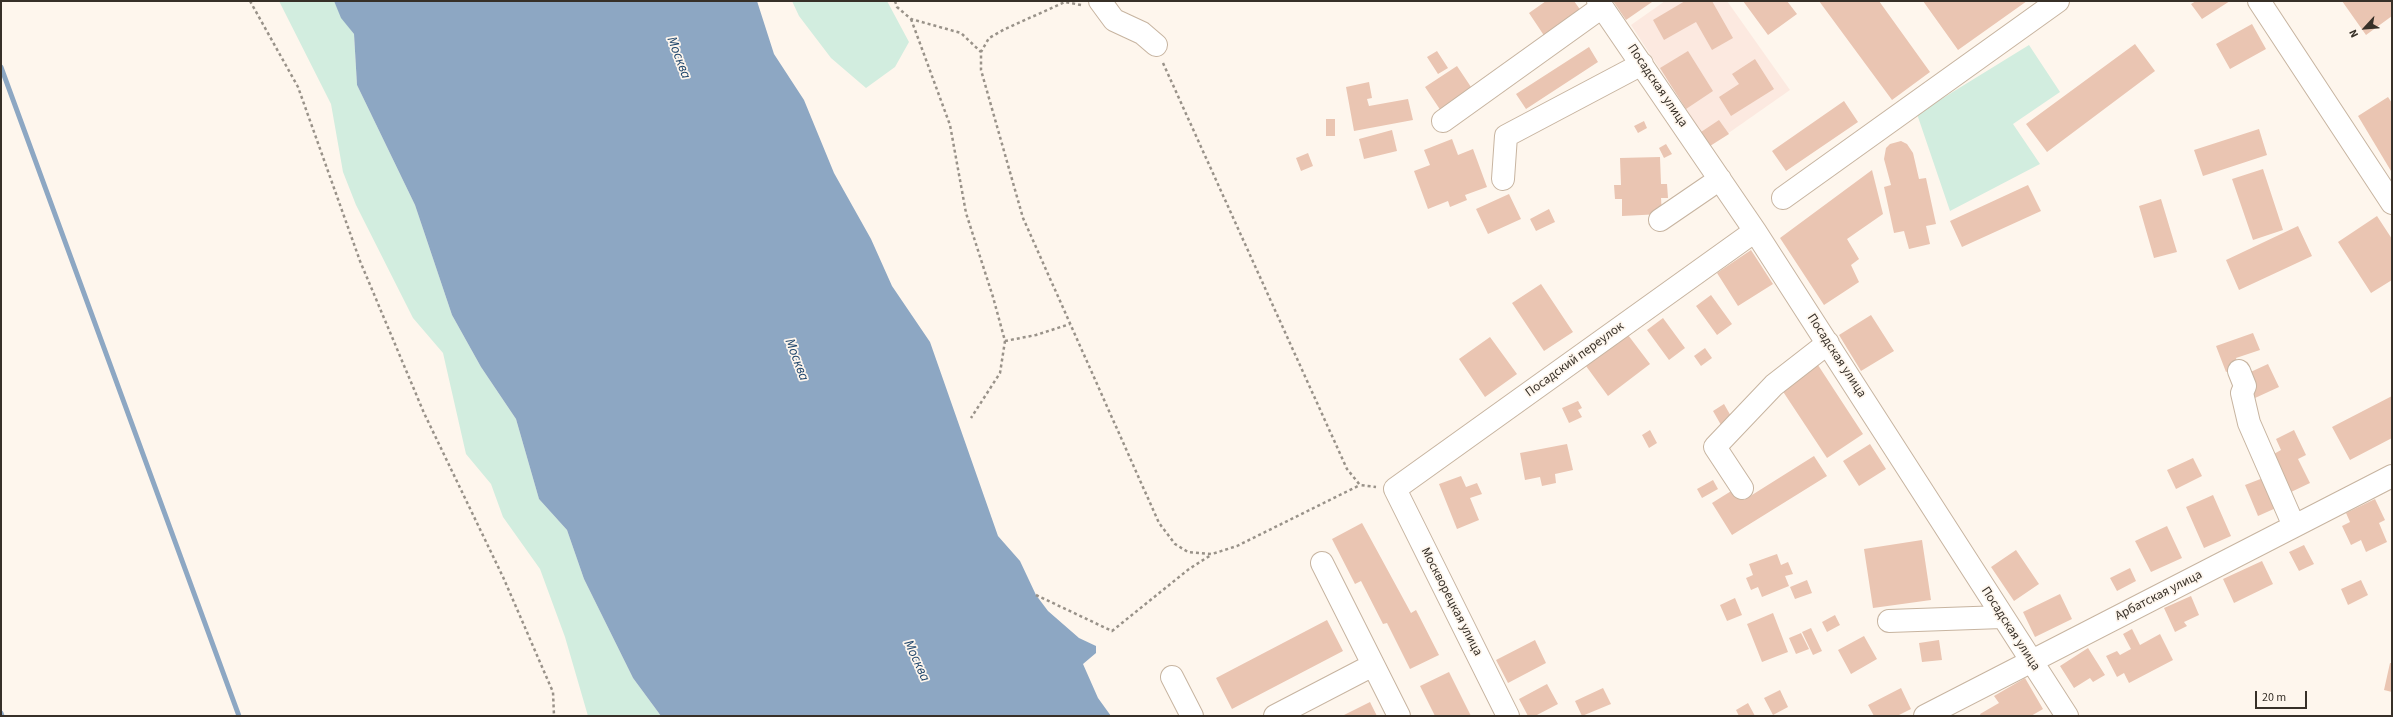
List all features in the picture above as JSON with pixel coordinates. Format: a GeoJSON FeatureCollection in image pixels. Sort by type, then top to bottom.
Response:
{"type":"FeatureCollection","features":[{"type":"Feature","properties":{"kind":"street"},"geometry":{"type":"LineString","coordinates":[[1783,198],[2058,1]]}},
{"type":"Feature","properties":{"kind":"street"},"geometry":{"type":"LineString","coordinates":[[2259,1],[2392,203]]}},
{"type":"Feature","properties":{"kind":"street"},"geometry":{"type":"LineString","coordinates":[[1442,121],[1600,4]]}},
{"type":"Feature","properties":{"kind":"street","name":"Посадская улица"},"geometry":{"type":"LineString","coordinates":[[1600,4],[1755,231],[2067,716]]}},
{"type":"Feature","properties":{"kind":"street"},"geometry":{"type":"LineString","coordinates":[[1103,5],[1114,20],[1142,33],[1156,45]]}},
{"type":"Feature","properties":{"kind":"street"},"geometry":{"type":"LineString","coordinates":[[1503,179],[1506,136],[1642,64]]}},
{"type":"Feature","properties":{"kind":"street"},"geometry":{"type":"LineString","coordinates":[[1660,220],[1720,179]]}},
{"type":"Feature","properties":{"kind":"street","name":"Посадский переулок"},"geometry":{"type":"LineString","coordinates":[[1395,489],[1755,231]]}},
{"type":"Feature","properties":{"kind":"street"},"geometry":{"type":"LineString","coordinates":[[1742,488],[1715,447],[1774,385],[1828,343]]}},
{"type":"Feature","properties":{"kind":"street"},"geometry":{"type":"LineString","coordinates":[[2239,371],[2245,386],[2242,393],[2249,423],[2294,526]]}},
{"type":"Feature","properties":{"kind":"street","name":"Арбатская улица"},"geometry":{"type":"LineString","coordinates":[[1925,716],[2392,476]]}},
{"type":"Feature","properties":{"kind":"street","name":"Москворецкая улица"},"geometry":{"type":"LineString","coordinates":[[1395,489],[1508,716]]}},
{"type":"Feature","properties":{"kind":"street"},"geometry":{"type":"LineString","coordinates":[[1322,563],[1399,716]]}},
{"type":"Feature","properties":{"kind":"street"},"geometry":{"type":"LineString","coordinates":[[1889,621],[2002,617]]}},
{"type":"Feature","properties":{"kind":"street"},"geometry":{"type":"LineString","coordinates":[[1275,716],[1373,665]]}},
{"type":"Feature","properties":{"kind":"street"},"geometry":{"type":"LineString","coordinates":[[1172,677],[1192,716]]}},
{"type":"Feature","properties":{"kind":"path"},"geometry":{"type":"LineString","coordinates":[[250,1],[298,87],[360,261],[424,413],[503,576],[553,692],[554,716]]}},
{"type":"Feature","properties":{"kind":"path"},"geometry":{"type":"LineString","coordinates":[[895,1],[897,7],[911,18],[961,33],[981,52]]}},
{"type":"Feature","properties":{"kind":"path"},"geometry":{"type":"LineString","coordinates":[[1103,5],[1065,2],[1005,29],[989,38],[981,52],[981,70],[1023,218],[1159,523],[1175,544],[1181,548],[1188,552],[1212,554]]}},
{"type":"Feature","properties":{"kind":"path"},"geometry":{"type":"LineString","coordinates":[[911,18],[950,125],[966,213],[993,297],[1005,341],[1000,373],[971,418]]}},
{"type":"Feature","properties":{"kind":"path"},"geometry":{"type":"LineString","coordinates":[[1156,45],[1347,469],[1360,485]]}},
{"type":"Feature","properties":{"kind":"path"},"geometry":{"type":"LineString","coordinates":[[1005,341],[1036,336],[1070,324]]}},
{"type":"Feature","properties":{"kind":"path"},"geometry":{"type":"LineString","coordinates":[[1036,595],[1112,631],[1189,569],[1212,554],[1237,546],[1360,485],[1395,489]]}},
{"type":"Feature","properties":{"kind":"shaded area"},"geometry":{"type":"Polygon","coordinates":[[[1665,1],[1727,1],[1790,90],[1710,146],[1631,25],[1665,1]]]}},
{"type":"Feature","properties":{"kind":"green space"},"geometry":{"type":"Polygon","coordinates":[[[279,1],[334,1],[342,18],[354,34],[357,85],[415,205],[452,315],[481,367],[516,419],[539,499],[567,530],[584,579],[633,678],[661,716],[588,716],[565,637],[540,569],[503,517],[491,484],[466,454],[443,353],[413,318],[356,205],[343,172],[331,104],[279,1]]]}},
{"type":"Feature","properties":{"kind":"green space"},"geometry":{"type":"Polygon","coordinates":[[[792,1],[887,1],[909,42],[895,67],[866,88],[831,58],[799,16],[792,1]]]}},
{"type":"Feature","properties":{"kind":"green space"},"geometry":{"type":"Polygon","coordinates":[[[2029,45],[2060,92],[2013,124],[2040,164],[1950,211],[1917,114],[2029,45]]]}},
{"type":"Feature","properties":{"kind":"water","name":"Москва"},"geometry":{"type":"Polygon","coordinates":[[[334,1],[757,1],[774,54],[804,100],[834,173],[871,239],[892,286],[930,342],[998,536],[1020,561],[1036,595],[1048,611],[1079,638],[1096,646],[1096,653],[1083,664],[1098,698],[1111,716],[661,716],[633,678],[584,579],[567,530],[539,499],[516,419],[481,367],[452,315],[415,205],[357,85],[354,34],[341,18],[334,1]]]}},
{"type":"Feature","properties":{"kind":"building"},"geometry":{"type":"Polygon","coordinates":[[[1546,1],[1574,1],[1584,15],[1547,40],[1529,13],[1546,1]]]}},
{"type":"Feature","properties":{"kind":"building"},"geometry":{"type":"Polygon","coordinates":[[[1613,1],[1651,1],[1652,2],[1626,20],[1613,1]]]}},
{"type":"Feature","properties":{"kind":"building"},"geometry":{"type":"Polygon","coordinates":[[[1685,1],[1712,1],[1733,38],[1712,50],[1696,22],[1664,40],[1653,20],[1685,1]]]}},
{"type":"Feature","properties":{"kind":"building"},"geometry":{"type":"Polygon","coordinates":[[[1743,1],[1787,1],[1797,14],[1768,35],[1743,1]]]}},
{"type":"Feature","properties":{"kind":"building"},"geometry":{"type":"Polygon","coordinates":[[[1819,1],[1879,1],[1930,72],[1892,100],[1819,1]]]}},
{"type":"Feature","properties":{"kind":"building"},"geometry":{"type":"Polygon","coordinates":[[[1923,1],[2027,1],[1958,50],[1923,1]]]}},
{"type":"Feature","properties":{"kind":"building"},"geometry":{"type":"Polygon","coordinates":[[[2196,1],[2230,1],[2202,19],[2191,4],[2196,1]]]}},
{"type":"Feature","properties":{"kind":"building"},"geometry":{"type":"Polygon","coordinates":[[[2342,1],[2392,1],[2392,16],[2366,35],[2342,1]]]}},
{"type":"Feature","properties":{"kind":"building"},"geometry":{"type":"Polygon","coordinates":[[[2252,24],[2266,49],[2230,69],[2216,44],[2252,24]]]}},
{"type":"Feature","properties":{"kind":"building"},"geometry":{"type":"Polygon","coordinates":[[[2135,44],[2155,71],[2047,152],[2026,124],[2135,44]]]}},
{"type":"Feature","properties":{"kind":"building"},"geometry":{"type":"Polygon","coordinates":[[[1589,47],[1598,62],[1526,109],[1516,94],[1589,47]]]}},
{"type":"Feature","properties":{"kind":"building"},"geometry":{"type":"Polygon","coordinates":[[[1437,51],[1448,68],[1438,74],[1427,57],[1437,51]]]}},
{"type":"Feature","properties":{"kind":"building"},"geometry":{"type":"Polygon","coordinates":[[[1688,51],[1713,91],[1686,109],[1660,68],[1688,51]]]}},
{"type":"Feature","properties":{"kind":"building"},"geometry":{"type":"Polygon","coordinates":[[[1755,59],[1774,89],[1731,116],[1719,97],[1739,84],[1732,74],[1755,59]]]}},
{"type":"Feature","properties":{"kind":"building"},"geometry":{"type":"Polygon","coordinates":[[[1457,66],[1475,93],[1443,114],[1425,87],[1457,66]]]}},
{"type":"Feature","properties":{"kind":"building"},"geometry":{"type":"Polygon","coordinates":[[[1369,82],[1372,98],[1367,99],[1369,106],[1408,99],[1413,120],[1354,131],[1346,87],[1369,82]]]}},
{"type":"Feature","properties":{"kind":"building"},"geometry":{"type":"Polygon","coordinates":[[[2388,97],[2392,103],[2391,171],[2358,116],[2388,97]]]}},
{"type":"Feature","properties":{"kind":"building"},"geometry":{"type":"Polygon","coordinates":[[[1844,101],[1858,122],[1786,171],[1772,151],[1844,101]]]}},
{"type":"Feature","properties":{"kind":"building"},"geometry":{"type":"Polygon","coordinates":[[[1326,119],[1335,119],[1335,136],[1326,136],[1326,119]]]}},
{"type":"Feature","properties":{"kind":"building"},"geometry":{"type":"Polygon","coordinates":[[[1719,120],[1729,134],[1710,146],[1701,132],[1719,120]]]}},
{"type":"Feature","properties":{"kind":"building"},"geometry":{"type":"Polygon","coordinates":[[[1644,121],[1647,128],[1638,133],[1634,126],[1644,121]]]}},
{"type":"Feature","properties":{"kind":"building"},"geometry":{"type":"Polygon","coordinates":[[[2259,129],[2267,155],[2203,176],[2194,150],[2259,129]]]}},
{"type":"Feature","properties":{"kind":"building"},"geometry":{"type":"Polygon","coordinates":[[[1392,130],[1397,151],[1364,159],[1359,139],[1392,130]]]}},
{"type":"Feature","properties":{"kind":"building"},"geometry":{"type":"Polygon","coordinates":[[[1452,139],[1458,155],[1473,149],[1487,187],[1465,195],[1467,200],[1450,207],[1448,201],[1428,209],[1414,171],[1430,165],[1424,150],[1452,139]]]}},
{"type":"Feature","properties":{"kind":"building"},"geometry":{"type":"Polygon","coordinates":[[[1901,141],[1907,144],[1913,153],[1919,179],[1926,178],[1936,224],[1926,226],[1930,244],[1909,249],[1904,231],[1894,233],[1884,187],[1891,185],[1884,159],[1886,148],[1890,144],[1901,141]]]}},
{"type":"Feature","properties":{"kind":"building"},"geometry":{"type":"Polygon","coordinates":[[[1666,144],[1672,154],[1664,158],[1659,148],[1666,144]]]}},
{"type":"Feature","properties":{"kind":"building"},"geometry":{"type":"Polygon","coordinates":[[[1308,153],[1313,166],[1301,171],[1296,158],[1308,153]]]}},
{"type":"Feature","properties":{"kind":"building"},"geometry":{"type":"Polygon","coordinates":[[[1660,157],[1661,184],[1667,184],[1668,198],[1661,198],[1662,214],[1622,216],[1622,199],[1615,199],[1614,185],[1621,185],[1620,158],[1660,157]]]}},
{"type":"Feature","properties":{"kind":"building"},"geometry":{"type":"Polygon","coordinates":[[[2263,169],[2283,230],[2253,240],[2232,179],[2263,169]]]}},
{"type":"Feature","properties":{"kind":"building"},"geometry":{"type":"Polygon","coordinates":[[[1872,170],[1883,214],[1847,239],[1859,259],[1851,265],[1859,282],[1824,305],[1780,238],[1872,170]]]}},
{"type":"Feature","properties":{"kind":"building"},"geometry":{"type":"Polygon","coordinates":[[[2028,185],[2041,211],[1962,247],[1950,221],[2028,185]]]}},
{"type":"Feature","properties":{"kind":"building"},"geometry":{"type":"Polygon","coordinates":[[[1509,194],[1521,219],[1488,234],[1476,209],[1509,194]]]}},
{"type":"Feature","properties":{"kind":"building"},"geometry":{"type":"Polygon","coordinates":[[[2161,199],[2177,252],[2154,258],[2139,206],[2161,199]]]}},
{"type":"Feature","properties":{"kind":"building"},"geometry":{"type":"Polygon","coordinates":[[[1549,209],[1555,222],[1536,231],[1530,219],[1549,209]]]}},
{"type":"Feature","properties":{"kind":"building"},"geometry":{"type":"Polygon","coordinates":[[[2377,216],[2392,239],[2392,280],[2371,293],[2338,242],[2377,216]]]}},
{"type":"Feature","properties":{"kind":"building"},"geometry":{"type":"Polygon","coordinates":[[[2298,226],[2312,256],[2239,290],[2226,260],[2298,226]]]}},
{"type":"Feature","properties":{"kind":"building"},"geometry":{"type":"Polygon","coordinates":[[[1751,250],[1773,284],[1738,306],[1717,273],[1751,250]]]}},
{"type":"Feature","properties":{"kind":"building"},"geometry":{"type":"Polygon","coordinates":[[[1541,284],[1573,332],[1544,351],[1512,303],[1541,284]]]}},
{"type":"Feature","properties":{"kind":"building"},"geometry":{"type":"Polygon","coordinates":[[[1711,295],[1732,324],[1717,335],[1696,306],[1711,295]]]}},
{"type":"Feature","properties":{"kind":"building"},"geometry":{"type":"Polygon","coordinates":[[[1871,315],[1894,351],[1861,371],[1839,335],[1871,315]]]}},
{"type":"Feature","properties":{"kind":"building"},"geometry":{"type":"Polygon","coordinates":[[[1663,318],[1685,348],[1669,360],[1647,330],[1663,318]]]}},
{"type":"Feature","properties":{"kind":"building"},"geometry":{"type":"Polygon","coordinates":[[[2253,333],[2260,350],[2236,358],[2239,367],[2226,372],[2216,346],[2253,333]]]}},
{"type":"Feature","properties":{"kind":"building"},"geometry":{"type":"Polygon","coordinates":[[[1628,335],[1650,364],[1608,396],[1586,366],[1628,335]]]}},
{"type":"Feature","properties":{"kind":"building"},"geometry":{"type":"Polygon","coordinates":[[[1490,337],[1517,374],[1485,397],[1459,359],[1490,337]]]}},
{"type":"Feature","properties":{"kind":"building"},"geometry":{"type":"Polygon","coordinates":[[[1705,348],[1712,358],[1701,366],[1694,356],[1705,348]]]}},
{"type":"Feature","properties":{"kind":"building"},"geometry":{"type":"Polygon","coordinates":[[[1816,362],[1863,434],[1827,458],[1780,387],[1816,362]]]}},
{"type":"Feature","properties":{"kind":"building"},"geometry":{"type":"Polygon","coordinates":[[[2268,364],[2279,387],[2255,398],[2244,375],[2268,364]]]}},
{"type":"Feature","properties":{"kind":"building"},"geometry":{"type":"Polygon","coordinates":[[[2392,396],[2392,438],[2350,460],[2332,427],[2392,396]]]}},
{"type":"Feature","properties":{"kind":"building"},"geometry":{"type":"Polygon","coordinates":[[[1578,401],[1582,408],[1578,410],[1582,417],[1569,423],[1562,408],[1578,401]]]}},
{"type":"Feature","properties":{"kind":"building"},"geometry":{"type":"Polygon","coordinates":[[[1724,404],[1732,418],[1721,425],[1713,411],[1724,404]]]}},
{"type":"Feature","properties":{"kind":"building"},"geometry":{"type":"Polygon","coordinates":[[[1650,430],[1657,443],[1649,448],[1642,435],[1650,430]]]}},
{"type":"Feature","properties":{"kind":"building"},"geometry":{"type":"Polygon","coordinates":[[[2294,430],[2306,455],[2298,459],[2310,483],[2291,492],[2272,455],[2281,450],[2276,439],[2294,430]]]}},
{"type":"Feature","properties":{"kind":"building"},"geometry":{"type":"Polygon","coordinates":[[[1567,444],[1573,470],[1555,474],[1556,483],[1542,486],[1540,477],[1525,480],[1520,453],[1567,444]]]}},
{"type":"Feature","properties":{"kind":"building"},"geometry":{"type":"Polygon","coordinates":[[[1870,444],[1886,469],[1859,486],[1843,461],[1870,444]]]}},
{"type":"Feature","properties":{"kind":"building"},"geometry":{"type":"Polygon","coordinates":[[[1814,456],[1827,476],[1732,535],[1712,503],[1736,488],[1744,500],[1814,456]]]}},
{"type":"Feature","properties":{"kind":"building"},"geometry":{"type":"Polygon","coordinates":[[[2193,458],[2202,476],[2176,489],[2167,470],[2193,458]]]}},
{"type":"Feature","properties":{"kind":"building"},"geometry":{"type":"Polygon","coordinates":[[[1461,476],[1466,487],[1477,483],[1482,494],[1470,498],[1479,520],[1457,529],[1439,484],[1461,476]]]}},
{"type":"Feature","properties":{"kind":"building"},"geometry":{"type":"Polygon","coordinates":[[[2263,478],[2276,508],[2258,516],[2245,485],[2263,478]]]}},
{"type":"Feature","properties":{"kind":"building"},"geometry":{"type":"Polygon","coordinates":[[[1713,480],[1718,489],[1702,498],[1697,489],[1713,480]]]}},
{"type":"Feature","properties":{"kind":"building"},"geometry":{"type":"Polygon","coordinates":[[[2213,495],[2231,536],[2204,548],[2186,507],[2213,495]]]}},
{"type":"Feature","properties":{"kind":"building"},"geometry":{"type":"Polygon","coordinates":[[[2375,499],[2385,520],[2379,523],[2387,542],[2366,552],[2361,540],[2351,545],[2342,526],[2350,522],[2346,513],[2375,499]]]}},
{"type":"Feature","properties":{"kind":"building"},"geometry":{"type":"Polygon","coordinates":[[[1362,523],[1411,613],[1416,610],[1439,655],[1410,669],[1387,623],[1383,624],[1361,581],[1355,584],[1332,539],[1362,523]]]}},
{"type":"Feature","properties":{"kind":"building"},"geometry":{"type":"Polygon","coordinates":[[[2167,526],[2182,558],[2151,572],[2135,541],[2167,526]]]}},
{"type":"Feature","properties":{"kind":"building"},"geometry":{"type":"Polygon","coordinates":[[[1922,540],[1931,600],[1873,608],[1864,549],[1922,540]]]}},
{"type":"Feature","properties":{"kind":"building"},"geometry":{"type":"Polygon","coordinates":[[[2304,545],[2314,564],[2299,571],[2289,552],[2304,545]]]}},
{"type":"Feature","properties":{"kind":"building"},"geometry":{"type":"Polygon","coordinates":[[[2016,550],[2039,584],[2014,601],[1991,567],[2016,550]]]}},
{"type":"Feature","properties":{"kind":"building"},"geometry":{"type":"Polygon","coordinates":[[[1777,554],[1781,565],[1788,562],[1793,574],[1785,576],[1789,586],[1762,597],[1758,587],[1751,590],[1746,578],[1753,575],[1749,564],[1777,554]]]}},
{"type":"Feature","properties":{"kind":"building"},"geometry":{"type":"Polygon","coordinates":[[[2262,561],[2273,584],[2234,603],[2223,579],[2262,561]]]}},
{"type":"Feature","properties":{"kind":"building"},"geometry":{"type":"Polygon","coordinates":[[[2130,568],[2136,581],[2117,591],[2110,578],[2130,568]]]}},
{"type":"Feature","properties":{"kind":"building"},"geometry":{"type":"Polygon","coordinates":[[[1807,580],[1812,593],[1795,599],[1790,587],[1807,580]]]}},
{"type":"Feature","properties":{"kind":"building"},"geometry":{"type":"Polygon","coordinates":[[[2361,580],[2368,595],[2348,605],[2341,589],[2361,580]]]}},
{"type":"Feature","properties":{"kind":"building"},"geometry":{"type":"Polygon","coordinates":[[[2060,594],[2072,619],[2035,637],[2023,612],[2060,594]]]}},
{"type":"Feature","properties":{"kind":"building"},"geometry":{"type":"Polygon","coordinates":[[[2191,596],[2199,615],[2184,622],[2187,626],[2175,632],[2164,608],[2191,596]]]}},
{"type":"Feature","properties":{"kind":"building"},"geometry":{"type":"Polygon","coordinates":[[[1735,598],[1742,615],[1727,621],[1720,605],[1735,598]]]}},
{"type":"Feature","properties":{"kind":"building"},"geometry":{"type":"Polygon","coordinates":[[[1773,613],[1788,652],[1762,662],[1747,624],[1773,613]]]}},
{"type":"Feature","properties":{"kind":"building"},"geometry":{"type":"Polygon","coordinates":[[[1835,615],[1840,625],[1827,632],[1822,622],[1835,615]]]}},
{"type":"Feature","properties":{"kind":"building"},"geometry":{"type":"Polygon","coordinates":[[[1327,620],[1343,651],[1232,709],[1216,678],[1327,620]]]}},
{"type":"Feature","properties":{"kind":"building"},"geometry":{"type":"Polygon","coordinates":[[[1811,628],[1822,651],[1813,655],[1802,632],[1811,628]]]}},
{"type":"Feature","properties":{"kind":"building"},"geometry":{"type":"Polygon","coordinates":[[[2132,629],[2140,645],[2160,634],[2173,660],[2129,683],[2124,673],[2117,677],[2106,656],[2117,651],[2120,655],[2131,649],[2123,634],[2132,629]]]}},
{"type":"Feature","properties":{"kind":"building"},"geometry":{"type":"Polygon","coordinates":[[[1801,633],[1809,649],[1796,654],[1789,638],[1801,633]]]}},
{"type":"Feature","properties":{"kind":"building"},"geometry":{"type":"Polygon","coordinates":[[[1864,636],[1877,659],[1851,674],[1838,650],[1864,636]]]}},
{"type":"Feature","properties":{"kind":"building"},"geometry":{"type":"Polygon","coordinates":[[[1535,640],[1546,663],[1508,683],[1496,660],[1535,640]]]}},
{"type":"Feature","properties":{"kind":"building"},"geometry":{"type":"Polygon","coordinates":[[[1939,640],[1942,660],[1922,662],[1919,643],[1939,640]]]}},
{"type":"Feature","properties":{"kind":"building"},"geometry":{"type":"Polygon","coordinates":[[[2088,648],[2105,675],[2093,682],[2090,678],[2074,688],[2060,666],[2088,648]]]}},
{"type":"Feature","properties":{"kind":"building"},"geometry":{"type":"Polygon","coordinates":[[[2390,663],[2392,663],[2392,692],[2384,690],[2390,663]]]}},
{"type":"Feature","properties":{"kind":"building"},"geometry":{"type":"Polygon","coordinates":[[[1449,672],[1471,716],[1435,716],[1420,686],[1449,672]]]}},
{"type":"Feature","properties":{"kind":"building"},"geometry":{"type":"Polygon","coordinates":[[[2025,678],[2043,709],[2031,716],[1981,716],[1980,714],[1999,703],[1994,696],[2025,678]]]}},
{"type":"Feature","properties":{"kind":"building"},"geometry":{"type":"Polygon","coordinates":[[[1547,684],[1558,704],[1535,716],[1528,716],[1519,699],[1547,684]]]}},
{"type":"Feature","properties":{"kind":"building"},"geometry":{"type":"Polygon","coordinates":[[[1603,688],[1611,704],[1582,716],[1575,701],[1603,688]]]}},
{"type":"Feature","properties":{"kind":"building"},"geometry":{"type":"Polygon","coordinates":[[[1901,688],[1911,709],[1897,716],[1874,716],[1868,705],[1901,688]]]}},
{"type":"Feature","properties":{"kind":"building"},"geometry":{"type":"Polygon","coordinates":[[[1780,690],[1788,707],[1773,715],[1764,698],[1780,690]]]}},
{"type":"Feature","properties":{"kind":"building"},"geometry":{"type":"Polygon","coordinates":[[[1370,702],[1377,716],[1342,716],[1370,702]]]}},
{"type":"Feature","properties":{"kind":"building"},"geometry":{"type":"Polygon","coordinates":[[[1748,703],[1755,716],[1739,716],[1736,710],[1748,703]]]}},
{"type":"Feature","properties":{"kind":"waterway"},"geometry":{"type":"LineString","coordinates":[[1,67],[239,716]]}}]}
